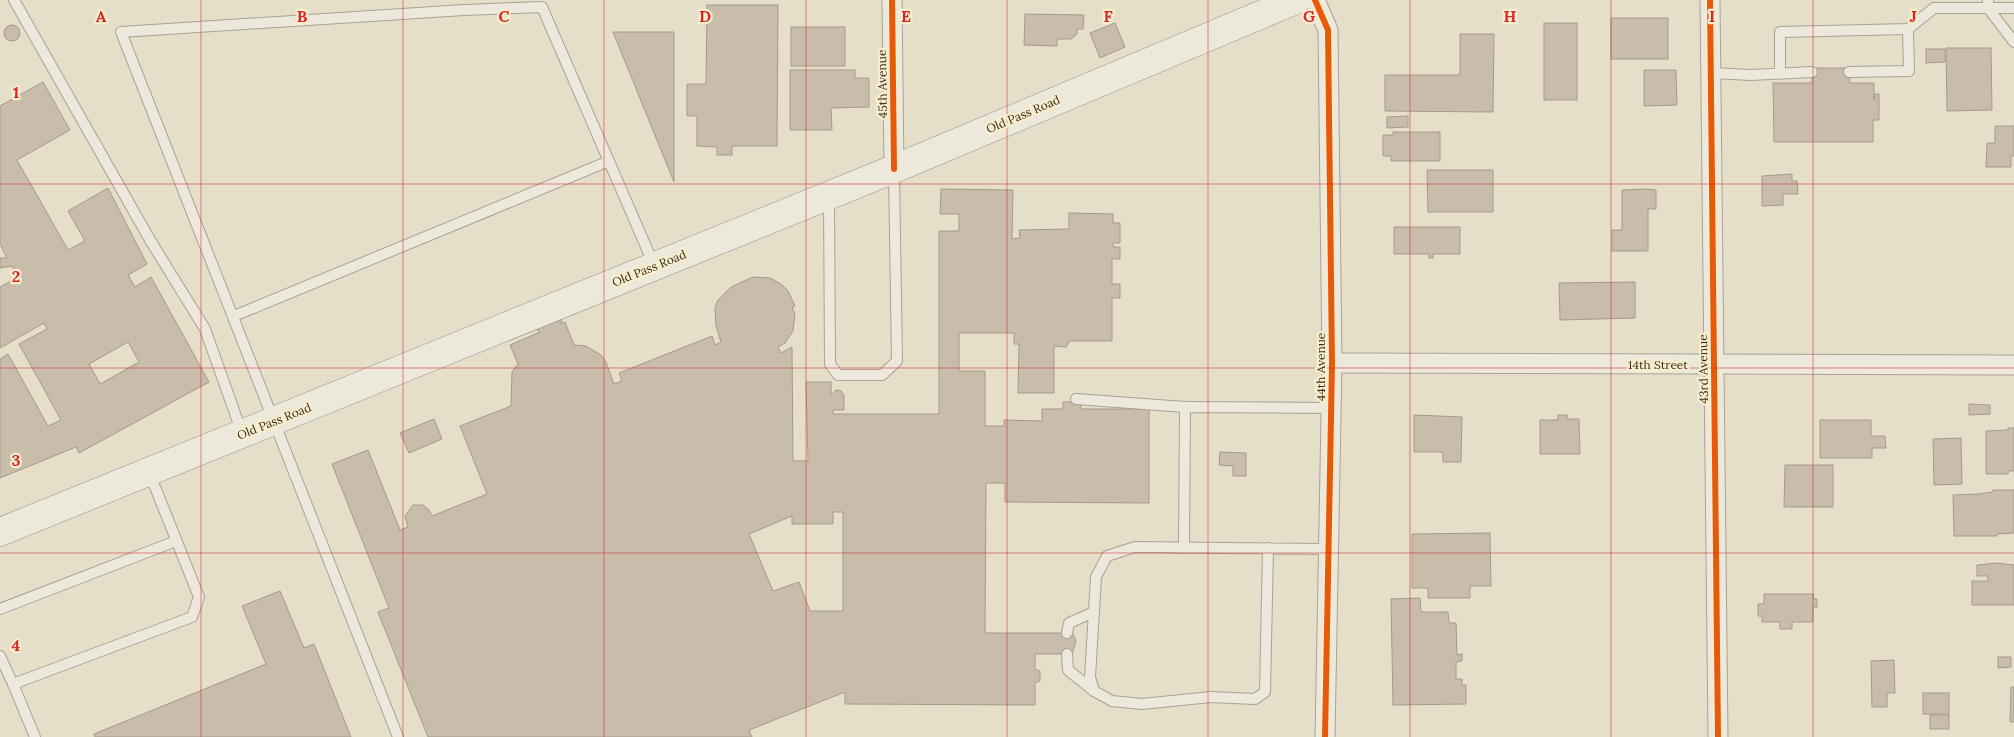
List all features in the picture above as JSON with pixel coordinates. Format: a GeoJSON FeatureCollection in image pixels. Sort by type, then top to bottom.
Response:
{"type":"FeatureCollection","features":[{"type":"Feature","properties":{"kind":"main road","name":"Old Pass Road"},"geometry":{"type":"LineString","coordinates":[[0,532],[894,169],[1296,0]]}},
{"type":"Feature","properties":{"kind":"street","name":"45th Avenue"},"geometry":{"type":"LineString","coordinates":[[892,0],[894,169]]}},
{"type":"Feature","properties":{"kind":"street","name":"44th Avenue"},"geometry":{"type":"LineString","coordinates":[[1315,0],[1328,30],[1332,408],[1326,737]]}},
{"type":"Feature","properties":{"kind":"street","name":"43rd Avenue"},"geometry":{"type":"LineString","coordinates":[[1710,0],[1718,737]]}},
{"type":"Feature","properties":{"kind":"street","name":"14th Street"},"geometry":{"type":"LineString","coordinates":[[1332,363],[2014,365]]}},
{"type":"Feature","properties":{"kind":"lane"},"geometry":{"type":"LineString","coordinates":[[14,0],[150,240],[205,329],[242,433]]}},
{"type":"Feature","properties":{"kind":"lane"},"geometry":{"type":"LineString","coordinates":[[1780,72],[1780,32],[1908,29],[1934,8],[1988,4],[2014,8]]}},
{"type":"Feature","properties":{"kind":"lane"},"geometry":{"type":"LineString","coordinates":[[1988,4],[2014,42]]}},
{"type":"Feature","properties":{"kind":"lane"},"geometry":{"type":"LineString","coordinates":[[398,737],[121,32],[464,10],[542,7],[654,266]]}},
{"type":"Feature","properties":{"kind":"lane"},"geometry":{"type":"LineString","coordinates":[[1849,72],[1908,71],[1908,29]]}},
{"type":"Feature","properties":{"kind":"lane"},"geometry":{"type":"LineString","coordinates":[[1711,73],[1751,75],[1780,72],[1812,72]]}},
{"type":"Feature","properties":{"kind":"lane"},"geometry":{"type":"LineString","coordinates":[[234,316],[609,161]]}},
{"type":"Feature","properties":{"kind":"lane"},"geometry":{"type":"LineString","coordinates":[[829,195],[830,364],[838,375],[882,375],[897,360],[894,169]]}},
{"type":"Feature","properties":{"kind":"lane"},"geometry":{"type":"LineString","coordinates":[[1076,399],[1184,407],[1332,408]]}},
{"type":"Feature","properties":{"kind":"lane"},"geometry":{"type":"LineString","coordinates":[[1184,407],[1184,548]]}},
{"type":"Feature","properties":{"kind":"lane"},"geometry":{"type":"LineString","coordinates":[[13,684],[192,617],[199,597],[149,471]]}},
{"type":"Feature","properties":{"kind":"lane"},"geometry":{"type":"LineString","coordinates":[[0,609],[176,541]]}},
{"type":"Feature","properties":{"kind":"lane"},"geometry":{"type":"LineString","coordinates":[[1094,691],[1090,677],[1096,578],[1107,556],[1135,547],[1329,549]]}},
{"type":"Feature","properties":{"kind":"lane"},"geometry":{"type":"LineString","coordinates":[[1067,654],[1068,670],[1094,691],[1112,701],[1142,704],[1211,696],[1255,699],[1265,692],[1268,548]]}},
{"type":"Feature","properties":{"kind":"lane"},"geometry":{"type":"LineString","coordinates":[[1067,633],[1069,623],[1094,612]]}},
{"type":"Feature","properties":{"kind":"lane"},"geometry":{"type":"LineString","coordinates":[[0,656],[35,737]]}},
{"type":"Feature","properties":{"kind":"building"},"geometry":{"type":"Polygon","coordinates":[[[707,5],[778,5],[777,146],[732,146],[732,155],[717,155],[717,147],[697,146],[697,116],[687,116],[687,84],[706,84],[707,5]]]}},
{"type":"Feature","properties":{"kind":"building"},"geometry":{"type":"Polygon","coordinates":[[[1025,14],[1084,15],[1083,29],[1077,29],[1077,34],[1071,39],[1057,39],[1057,46],[1024,45],[1025,14]]]}},
{"type":"Feature","properties":{"kind":"building"},"geometry":{"type":"Polygon","coordinates":[[[1611,18],[1668,18],[1668,59],[1611,59],[1611,18]]]}},
{"type":"Feature","properties":{"kind":"building"},"geometry":{"type":"Polygon","coordinates":[[[1115,23],[1125,47],[1100,58],[1090,33],[1115,23]]]}},
{"type":"Feature","properties":{"kind":"building"},"geometry":{"type":"Polygon","coordinates":[[[1544,23],[1577,23],[1577,100],[1544,100],[1544,23]]]}},
{"type":"Feature","properties":{"kind":"building"},"geometry":{"type":"Polygon","coordinates":[[[12,25],[18,27],[20,33],[18,39],[12,41],[6,39],[4,33],[6,27],[12,25]]]}},
{"type":"Feature","properties":{"kind":"building"},"geometry":{"type":"Polygon","coordinates":[[[791,27],[845,27],[845,66],[791,66],[791,27]]]}},
{"type":"Feature","properties":{"kind":"building"},"geometry":{"type":"Polygon","coordinates":[[[613,32],[674,32],[674,182],[613,32]]]}},
{"type":"Feature","properties":{"kind":"building"},"geometry":{"type":"Polygon","coordinates":[[[1460,34],[1494,34],[1493,112],[1385,111],[1385,75],[1460,75],[1460,34]]]}},
{"type":"Feature","properties":{"kind":"building"},"geometry":{"type":"Polygon","coordinates":[[[1946,48],[1991,48],[1992,110],[1947,111],[1946,48]]]}},
{"type":"Feature","properties":{"kind":"building"},"geometry":{"type":"Polygon","coordinates":[[[1926,49],[1945,49],[1945,62],[1926,63],[1926,49]]]}},
{"type":"Feature","properties":{"kind":"building"},"geometry":{"type":"Polygon","coordinates":[[[1812,68],[1849,68],[1850,83],[1874,83],[1874,100],[1875,94],[1879,94],[1879,120],[1873,120],[1873,142],[1774,142],[1773,83],[1812,83],[1812,68]]]}},
{"type":"Feature","properties":{"kind":"building"},"geometry":{"type":"Polygon","coordinates":[[[790,70],[855,70],[855,78],[869,78],[869,107],[831,108],[832,130],[790,130],[790,70]]]}},
{"type":"Feature","properties":{"kind":"building"},"geometry":{"type":"Polygon","coordinates":[[[1644,70],[1676,70],[1677,105],[1644,106],[1644,70]]]}},
{"type":"Feature","properties":{"kind":"building"},"geometry":{"type":"Polygon","coordinates":[[[43,82],[70,130],[17,160],[68,250],[85,241],[68,211],[108,188],[147,264],[128,275],[135,287],[151,277],[209,382],[79,453],[76,447],[0,478],[0,359],[8,354],[48,426],[61,420],[19,344],[47,329],[44,323],[0,348],[0,287],[18,277],[12,266],[0,268],[0,258],[7,258],[0,244],[0,106],[43,82]],[[128,342],[89,364],[100,384],[139,362],[128,342]]]}},
{"type":"Feature","properties":{"kind":"building"},"geometry":{"type":"Polygon","coordinates":[[[1408,116],[1408,127],[1387,128],[1387,117],[1408,116]]]}},
{"type":"Feature","properties":{"kind":"building"},"geometry":{"type":"Polygon","coordinates":[[[1995,126],[2014,126],[2014,156],[2011,156],[2011,167],[1986,167],[1987,143],[1995,143],[1995,126]]]}},
{"type":"Feature","properties":{"kind":"building"},"geometry":{"type":"Polygon","coordinates":[[[1393,132],[1440,132],[1440,161],[1391,161],[1391,156],[1383,156],[1383,135],[1393,135],[1393,132]]]}},
{"type":"Feature","properties":{"kind":"building"},"geometry":{"type":"Polygon","coordinates":[[[1427,170],[1493,170],[1493,212],[1428,212],[1427,170]]]}},
{"type":"Feature","properties":{"kind":"building"},"geometry":{"type":"Polygon","coordinates":[[[1792,174],[1792,181],[1797,181],[1798,194],[1783,194],[1783,205],[1762,206],[1762,176],[1792,174]]]}},
{"type":"Feature","properties":{"kind":"building"},"geometry":{"type":"Polygon","coordinates":[[[941,189],[1013,190],[1012,239],[1020,238],[1019,230],[1069,229],[1069,213],[1113,214],[1113,223],[1120,223],[1120,243],[1113,243],[1113,247],[1120,247],[1120,259],[1112,259],[1112,284],[1120,284],[1120,298],[1112,298],[1112,341],[1070,341],[1066,347],[1054,346],[1054,393],[1018,393],[1019,344],[1014,344],[1014,333],[959,333],[959,371],[985,371],[985,426],[1004,426],[1004,420],[1042,421],[1042,409],[1063,409],[1063,402],[1081,402],[1081,409],[1149,409],[1149,503],[1005,502],[1005,483],[986,483],[985,633],[1062,633],[1064,635],[1071,629],[1076,641],[1071,658],[1064,650],[1062,654],[1035,654],[1035,669],[1040,671],[1040,681],[1035,683],[1035,705],[845,704],[845,692],[749,730],[752,737],[428,737],[378,612],[389,608],[332,464],[368,450],[400,530],[408,527],[405,516],[413,505],[423,505],[432,516],[487,494],[460,426],[511,406],[512,372],[518,364],[510,345],[540,332],[533,327],[562,315],[561,324],[565,322],[574,345],[586,346],[601,355],[606,362],[614,384],[622,381],[619,373],[712,336],[715,345],[721,342],[716,326],[715,308],[718,300],[731,287],[753,277],[770,278],[781,284],[788,291],[795,306],[792,308],[795,314],[793,331],[785,343],[778,347],[781,353],[792,347],[793,461],[808,461],[806,382],[831,382],[831,396],[836,390],[841,391],[844,395],[844,410],[833,410],[833,414],[939,414],[939,231],[959,231],[959,214],[940,214],[941,189]],[[833,512],[833,524],[792,524],[792,516],[749,534],[773,591],[799,582],[810,611],[843,611],[843,512],[833,512]]]}},
{"type":"Feature","properties":{"kind":"building"},"geometry":{"type":"Polygon","coordinates":[[[1622,190],[1656,190],[1656,209],[1648,209],[1648,251],[1612,251],[1612,230],[1622,230],[1622,190]]]}},
{"type":"Feature","properties":{"kind":"building"},"geometry":{"type":"Polygon","coordinates":[[[1394,227],[1460,227],[1460,254],[1433,254],[1433,258],[1429,258],[1429,254],[1394,254],[1394,227]]]}},
{"type":"Feature","properties":{"kind":"building"},"geometry":{"type":"Polygon","coordinates":[[[1635,282],[1635,318],[1560,320],[1559,283],[1635,282]]]}},
{"type":"Feature","properties":{"kind":"building"},"geometry":{"type":"Polygon","coordinates":[[[1969,404],[1990,405],[1990,414],[1969,415],[1969,404]]]}},
{"type":"Feature","properties":{"kind":"building"},"geometry":{"type":"Polygon","coordinates":[[[1414,415],[1462,417],[1461,462],[1443,462],[1443,452],[1414,452],[1414,415]]]}},
{"type":"Feature","properties":{"kind":"building"},"geometry":{"type":"Polygon","coordinates":[[[1558,415],[1567,415],[1567,419],[1579,419],[1580,454],[1540,454],[1540,420],[1558,420],[1558,415]]]}},
{"type":"Feature","properties":{"kind":"building"},"geometry":{"type":"Polygon","coordinates":[[[434,419],[442,439],[409,453],[400,433],[434,419]]]}},
{"type":"Feature","properties":{"kind":"building"},"geometry":{"type":"Polygon","coordinates":[[[1820,420],[1871,420],[1871,436],[1885,436],[1886,448],[1872,448],[1872,458],[1820,458],[1820,420]]]}},
{"type":"Feature","properties":{"kind":"building"},"geometry":{"type":"Polygon","coordinates":[[[2008,428],[2014,428],[2014,471],[2008,471],[2008,474],[1986,474],[1986,431],[2008,430],[2008,428]]]}},
{"type":"Feature","properties":{"kind":"building"},"geometry":{"type":"Polygon","coordinates":[[[1961,438],[1962,484],[1934,485],[1933,439],[1961,438]]]}},
{"type":"Feature","properties":{"kind":"building"},"geometry":{"type":"Polygon","coordinates":[[[1220,452],[1246,453],[1246,476],[1233,476],[1233,466],[1219,465],[1220,452]]]}},
{"type":"Feature","properties":{"kind":"building"},"geometry":{"type":"Polygon","coordinates":[[[1785,465],[1833,465],[1833,507],[1784,507],[1785,465]]]}},
{"type":"Feature","properties":{"kind":"building"},"geometry":{"type":"Polygon","coordinates":[[[1993,490],[2014,490],[2014,533],[1997,534],[1997,536],[1954,536],[1953,495],[1978,494],[1993,492],[1993,490]]]}},
{"type":"Feature","properties":{"kind":"building"},"geometry":{"type":"Polygon","coordinates":[[[1490,533],[1491,586],[1470,586],[1470,598],[1428,598],[1428,588],[1412,588],[1412,534],[1490,533]]]}},
{"type":"Feature","properties":{"kind":"building"},"geometry":{"type":"Polygon","coordinates":[[[1997,563],[2014,565],[2014,605],[1972,605],[1972,581],[1988,581],[1988,576],[1977,576],[1977,565],[1997,563]]]}},
{"type":"Feature","properties":{"kind":"building"},"geometry":{"type":"Polygon","coordinates":[[[280,591],[304,648],[314,644],[351,737],[95,737],[94,734],[266,664],[242,606],[280,591]]]}},
{"type":"Feature","properties":{"kind":"building"},"geometry":{"type":"Polygon","coordinates":[[[1764,594],[1814,594],[1813,599],[1817,599],[1817,607],[1813,607],[1813,622],[1792,622],[1792,629],[1780,629],[1780,622],[1762,622],[1762,616],[1758,616],[1758,604],[1764,604],[1764,594]]]}},
{"type":"Feature","properties":{"kind":"building"},"geometry":{"type":"Polygon","coordinates":[[[1420,598],[1421,612],[1448,612],[1449,623],[1456,623],[1457,655],[1462,654],[1462,661],[1456,662],[1456,679],[1462,679],[1462,685],[1466,685],[1466,704],[1393,705],[1391,599],[1420,598]]]}},
{"type":"Feature","properties":{"kind":"building"},"geometry":{"type":"Polygon","coordinates":[[[1998,657],[2011,657],[2011,667],[1998,668],[1998,657]]]}},
{"type":"Feature","properties":{"kind":"building"},"geometry":{"type":"Polygon","coordinates":[[[1894,660],[1895,693],[1887,693],[1887,707],[1872,707],[1871,661],[1894,660]]]}},
{"type":"Feature","properties":{"kind":"building"},"geometry":{"type":"Polygon","coordinates":[[[2011,687],[2014,687],[2014,722],[2010,722],[2011,687]]]}},
{"type":"Feature","properties":{"kind":"building"},"geometry":{"type":"Polygon","coordinates":[[[1923,693],[1949,693],[1949,714],[1923,714],[1923,693]]]}},
{"type":"Feature","properties":{"kind":"building"},"geometry":{"type":"Polygon","coordinates":[[[1930,715],[1949,715],[1949,729],[1930,729],[1930,715]]]}},
{"type":"Feature","properties":{"kind":"cycle path"},"geometry":{"type":"LineString","coordinates":[[892,0],[894,169]]}},
{"type":"Feature","properties":{"kind":"cycle path"},"geometry":{"type":"LineString","coordinates":[[1315,0],[1328,30],[1332,363],[1325,737]]}},
{"type":"Feature","properties":{"kind":"cycle path"},"geometry":{"type":"LineString","coordinates":[[1710,0],[1718,737]]}}]}
